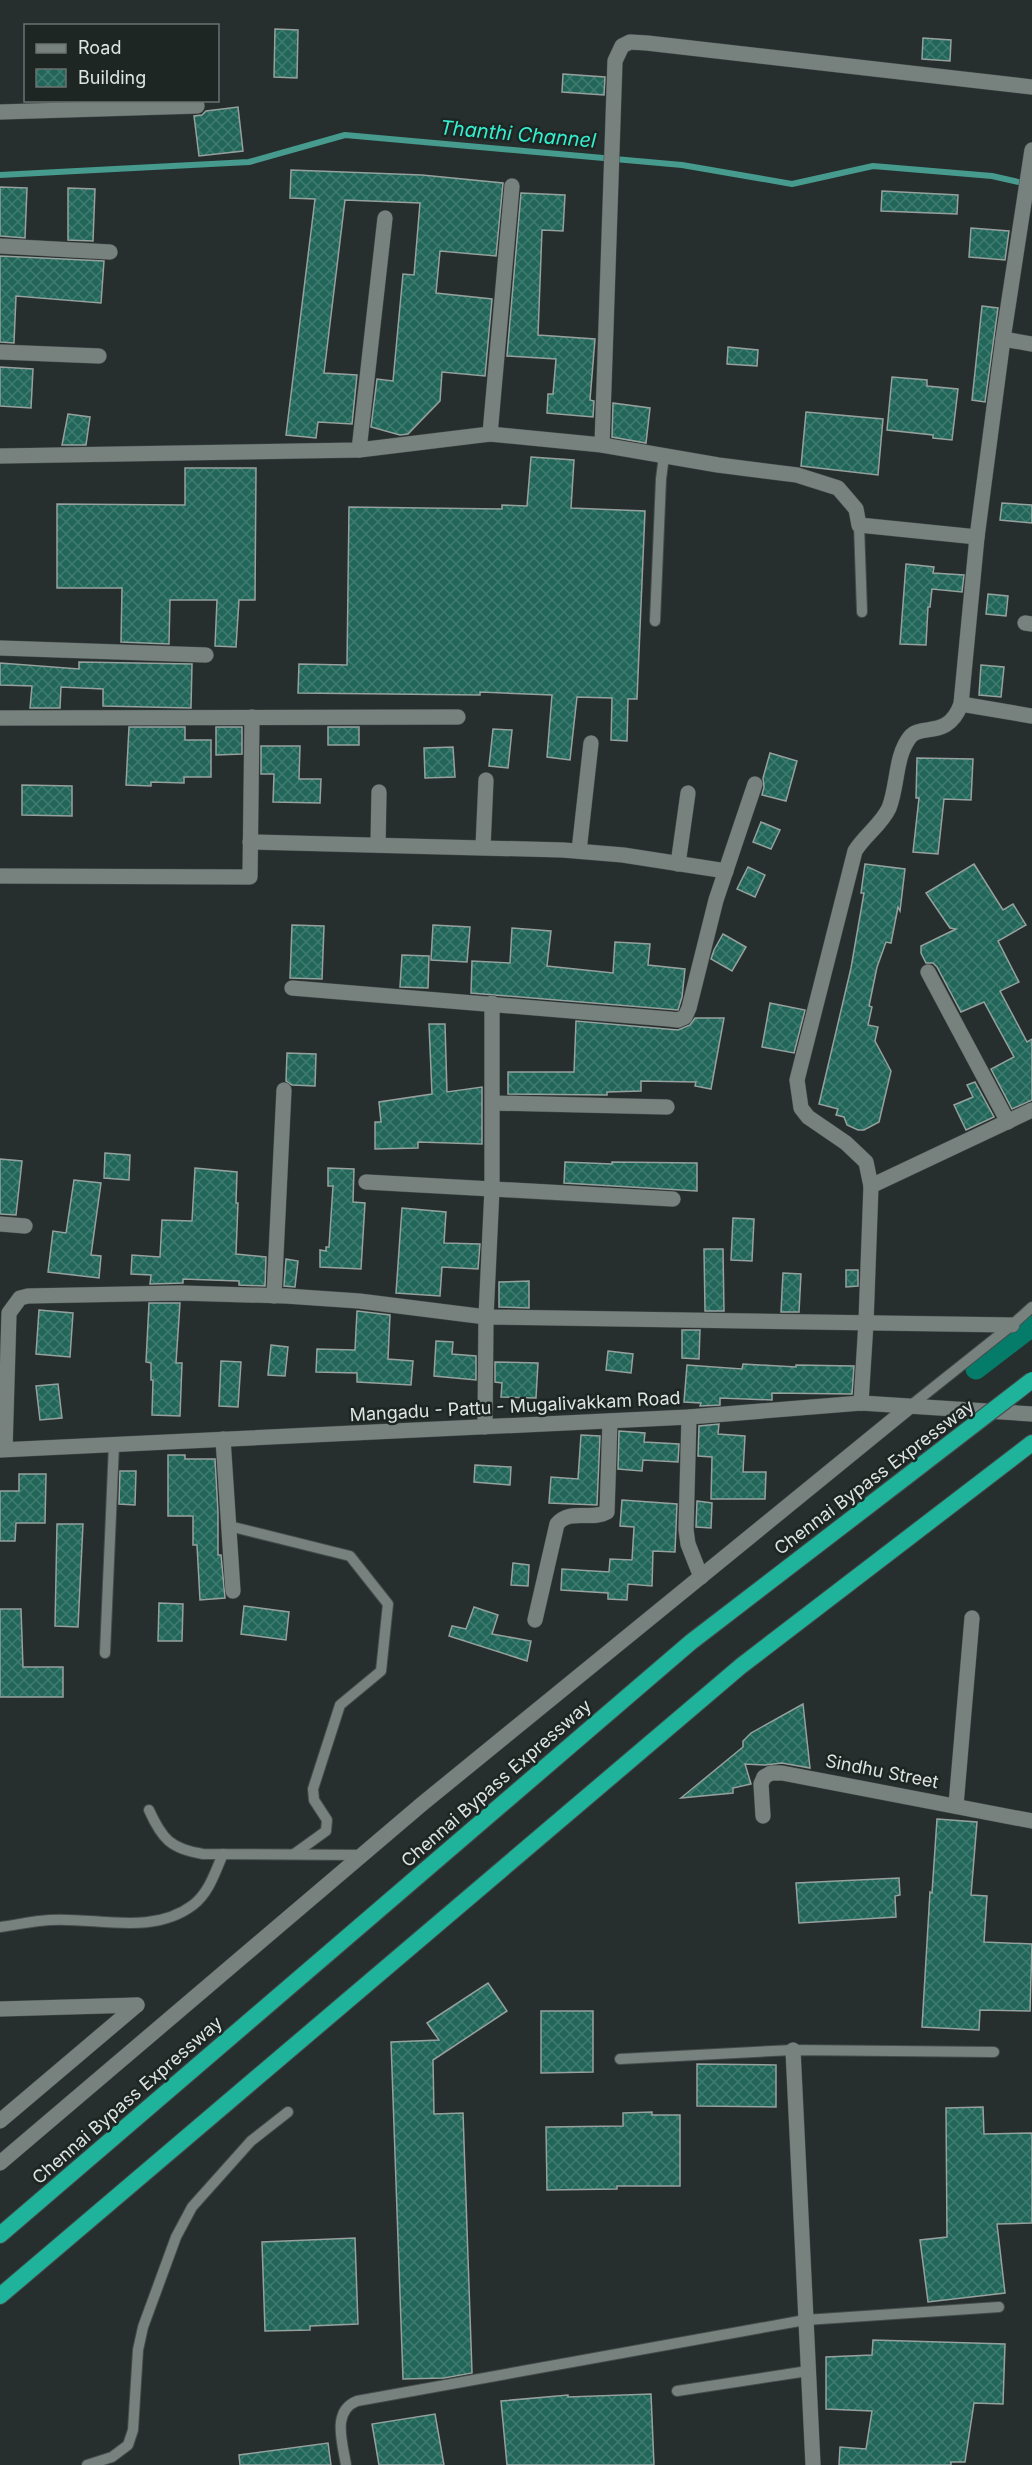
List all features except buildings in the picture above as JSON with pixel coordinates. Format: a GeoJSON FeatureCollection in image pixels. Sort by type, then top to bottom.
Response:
{"type":"FeatureCollection","features":[{"type":"Feature","properties":{"kind":"highway","name":"Chennai Bypass Expressway"},"geometry":{"type":"LineString","coordinates":[[0,2235],[691,1642],[1032,1380]]}},
{"type":"Feature","properties":{"kind":"highway"},"geometry":{"type":"LineString","coordinates":[[0,2296],[741,1666],[1032,1443]]}},
{"type":"Feature","properties":{"kind":"street"},"geometry":{"type":"LineString","coordinates":[[602,445],[615,61],[622,46],[630,42],[1032,87]]}},
{"type":"Feature","properties":{"kind":"street"},"geometry":{"type":"LineString","coordinates":[[0,112],[197,106]]}},
{"type":"Feature","properties":{"kind":"street"},"geometry":{"type":"LineString","coordinates":[[861,1403],[871,1186],[866,1162],[846,1143],[808,1117],[801,1108],[798,1080],[855,851],[862,840],[883,819],[889,808],[902,751],[908,739],[913,733],[944,726],[957,716],[961,704],[977,537],[1003,339],[1032,150]]}},
{"type":"Feature","properties":{"kind":"street"},"geometry":{"type":"LineString","coordinates":[[490,434],[512,186]]}},
{"type":"Feature","properties":{"kind":"street"},"geometry":{"type":"LineString","coordinates":[[359,450],[385,218]]}},
{"type":"Feature","properties":{"kind":"street"},"geometry":{"type":"LineString","coordinates":[[0,246],[110,252]]}},
{"type":"Feature","properties":{"kind":"street"},"geometry":{"type":"LineString","coordinates":[[1003,339],[1032,344]]}},
{"type":"Feature","properties":{"kind":"street"},"geometry":{"type":"LineString","coordinates":[[0,352],[99,356]]}},
{"type":"Feature","properties":{"kind":"street"},"geometry":{"type":"LineString","coordinates":[[0,456],[359,450],[490,434],[602,445],[718,465],[797,475],[838,488],[856,509],[859,525],[977,537]]}},
{"type":"Feature","properties":{"kind":"street"},"geometry":{"type":"LineString","coordinates":[[0,648],[206,654]]}},
{"type":"Feature","properties":{"kind":"street"},"geometry":{"type":"LineString","coordinates":[[961,704],[1032,716]]}},
{"type":"Feature","properties":{"kind":"street"},"geometry":{"type":"LineString","coordinates":[[0,876],[250,877],[252,717]]}},
{"type":"Feature","properties":{"kind":"street"},"geometry":{"type":"LineString","coordinates":[[0,718],[458,717]]}},
{"type":"Feature","properties":{"kind":"street"},"geometry":{"type":"LineString","coordinates":[[579,851],[591,743]]}},
{"type":"Feature","properties":{"kind":"street"},"geometry":{"type":"LineString","coordinates":[[483,847],[486,780]]}},
{"type":"Feature","properties":{"kind":"street"},"geometry":{"type":"LineString","coordinates":[[292,988],[678,1020],[685,1017],[726,871],[755,784]]}},
{"type":"Feature","properties":{"kind":"street"},"geometry":{"type":"LineString","coordinates":[[378,845],[379,792]]}},
{"type":"Feature","properties":{"kind":"street"},"geometry":{"type":"LineString","coordinates":[[678,864],[688,794]]}},
{"type":"Feature","properties":{"kind":"street"},"geometry":{"type":"LineString","coordinates":[[250,842],[579,851],[726,871]]}},
{"type":"Feature","properties":{"kind":"street"},"geometry":{"type":"LineString","coordinates":[[928,972],[1008,1122]]}},
{"type":"Feature","properties":{"kind":"street"},"geometry":{"type":"LineString","coordinates":[[485,1427],[486,1317],[492,1189],[492,1003]]}},
{"type":"Feature","properties":{"kind":"street"},"geometry":{"type":"LineString","coordinates":[[274,1296],[284,1090]]}},
{"type":"Feature","properties":{"kind":"street"},"geometry":{"type":"LineString","coordinates":[[493,1103],[667,1107]]}},
{"type":"Feature","properties":{"kind":"street"},"geometry":{"type":"LineString","coordinates":[[871,1186],[1032,1110]]}},
{"type":"Feature","properties":{"kind":"street"},"geometry":{"type":"LineString","coordinates":[[366,1182],[673,1199]]}},
{"type":"Feature","properties":{"kind":"street"},"geometry":{"type":"LineString","coordinates":[[0,1224],[25,1226]]}},
{"type":"Feature","properties":{"kind":"street"},"geometry":{"type":"LineString","coordinates":[[3,1449],[9,1313],[20,1298],[28,1296],[180,1293],[274,1296],[359,1301],[486,1317],[1012,1325]]}},
{"type":"Feature","properties":{"kind":"street","name":"Mangadu - Pattu - Mugalivakkam Road"},"geometry":{"type":"LineString","coordinates":[[3,1449],[689,1417],[861,1403],[1032,1414]]}},
{"type":"Feature","properties":{"kind":"street"},"geometry":{"type":"LineString","coordinates":[[0,2163],[362,1855],[909,1407]]}},
{"type":"Feature","properties":{"kind":"street"},"geometry":{"type":"LineString","coordinates":[[689,1417],[687,1544],[700,1577]]}},
{"type":"Feature","properties":{"kind":"street"},"geometry":{"type":"LineString","coordinates":[[535,1620],[557,1524],[565,1517],[602,1515],[609,1509],[610,1421]]}},
{"type":"Feature","properties":{"kind":"street"},"geometry":{"type":"LineString","coordinates":[[223,1439],[233,1591]]}},
{"type":"Feature","properties":{"kind":"street"},"geometry":{"type":"LineString","coordinates":[[956,1805],[972,1618]]}},
{"type":"Feature","properties":{"kind":"street","name":"Sindhu Street"},"geometry":{"type":"LineString","coordinates":[[763,1816],[761,1784],[764,1777],[771,1773],[782,1773],[1032,1821]]}},
{"type":"Feature","properties":{"kind":"street"},"geometry":{"type":"LineString","coordinates":[[0,2009],[137,2005],[0,2121]]}},
{"type":"Feature","properties":{"kind":"street"},"geometry":{"type":"LineString","coordinates":[[793,2050],[813,2465]]}},
{"type":"Feature","properties":{"kind":"lane"},"geometry":{"type":"LineString","coordinates":[[655,621],[664,456]]}},
{"type":"Feature","properties":{"kind":"lane"},"geometry":{"type":"LineString","coordinates":[[859,525],[862,612]]}},
{"type":"Feature","properties":{"kind":"lane"},"geometry":{"type":"LineString","coordinates":[[909,1407],[1012,1325],[1032,1306]]}},
{"type":"Feature","properties":{"kind":"lane"},"geometry":{"type":"LineString","coordinates":[[105,1653],[114,1444]]}},
{"type":"Feature","properties":{"kind":"lane"},"geometry":{"type":"LineString","coordinates":[[229,1526],[350,1556],[388,1604],[381,1671],[340,1705],[315,1782],[314,1800],[327,1820],[326,1831],[294,1854]]}},
{"type":"Feature","properties":{"kind":"lane"},"geometry":{"type":"LineString","coordinates":[[148,1810],[157,1830],[171,1844],[184,1851],[223,1854],[362,1855]]}},
{"type":"Feature","properties":{"kind":"lane"},"geometry":{"type":"LineString","coordinates":[[0,1927],[50,1920],[157,1922],[194,1905],[205,1893],[223,1854]]}},
{"type":"Feature","properties":{"kind":"lane"},"geometry":{"type":"LineString","coordinates":[[620,2059],[793,2050],[994,2052]]}},
{"type":"Feature","properties":{"kind":"lane"},"geometry":{"type":"LineString","coordinates":[[87,2465],[112,2457],[128,2445],[133,2430],[138,2350],[143,2327],[176,2237],[192,2207],[250,2141],[288,2112]]}},
{"type":"Feature","properties":{"kind":"lane"},"geometry":{"type":"LineString","coordinates":[[346,2465],[341,2416],[349,2404],[357,2401],[805,2320],[999,2307]]}},
{"type":"Feature","properties":{"kind":"lane"},"geometry":{"type":"LineString","coordinates":[[677,2391],[808,2371]]}},
{"type":"Feature","properties":{"kind":"waterway","name":"Thanthi Channel"},"geometry":{"type":"LineString","coordinates":[[0,175],[249,162],[345,135],[682,165],[792,184],[873,166],[992,176],[1027,184]]}},
{"type":"Feature","properties":{"kind":"waterway"},"geometry":{"type":"LineString","coordinates":[[976,1369],[1032,1326]]}}]}
